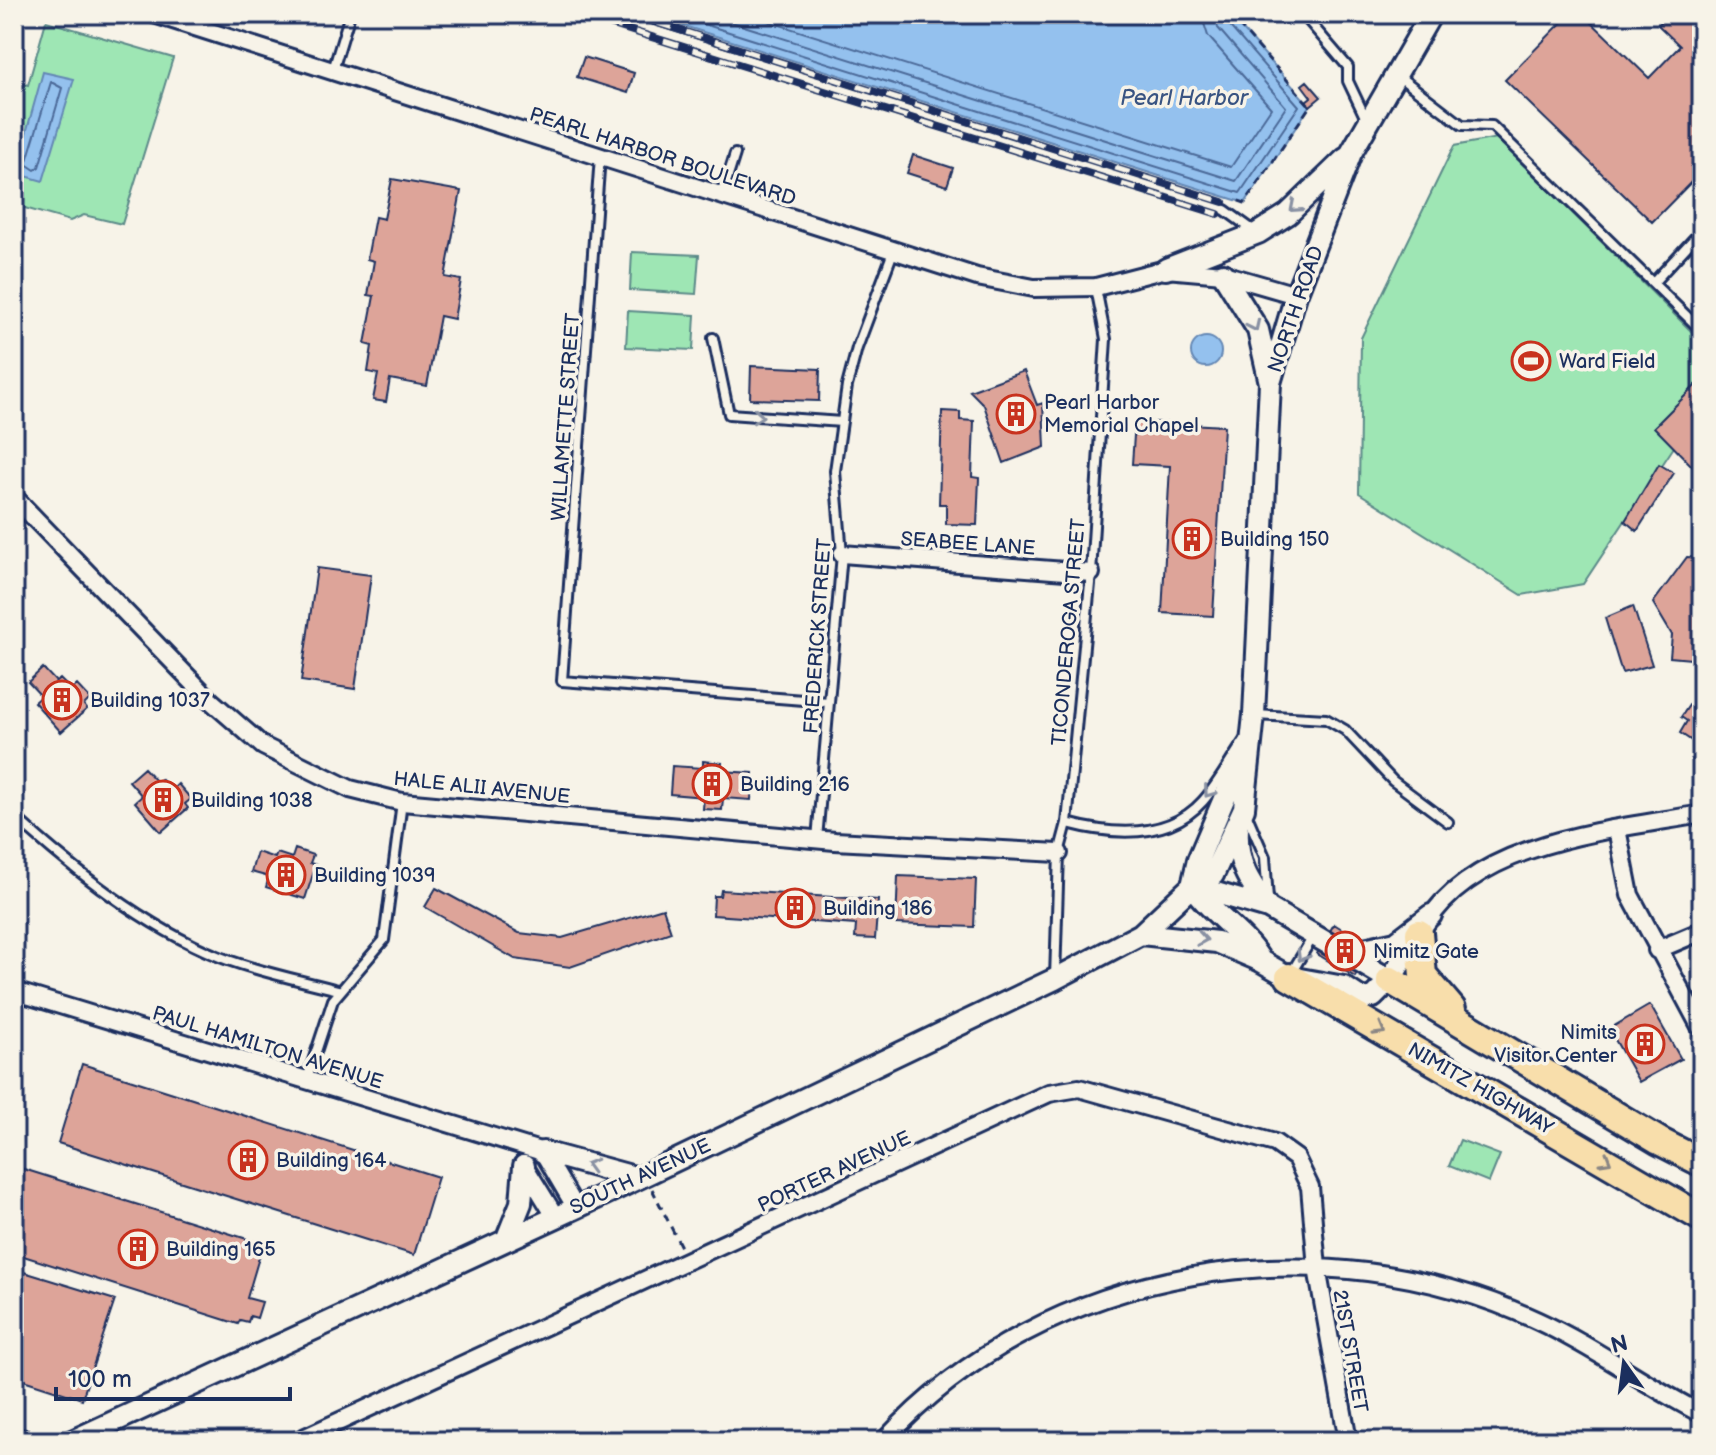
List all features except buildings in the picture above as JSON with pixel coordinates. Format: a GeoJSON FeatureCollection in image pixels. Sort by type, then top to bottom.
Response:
{"type":"FeatureCollection","features":[{"type":"Feature","properties":{"kind":"main road"},"geometry":{"type":"LineString","coordinates":[[1425,924],[1423,975],[1468,1027]]}},
{"type":"Feature","properties":{"kind":"main road","name":"NIMITZ HIGHWAY"},"geometry":{"type":"LineString","coordinates":[[1289,977],[1702,1218]]}},
{"type":"Feature","properties":{"kind":"main road"},"geometry":{"type":"LineString","coordinates":[[1390,980],[1702,1163]]}},
{"type":"Feature","properties":{"kind":"main road"},"geometry":{"type":"LineString","coordinates":[[1661,1192],[1702,1211]]}},
{"type":"Feature","properties":{"kind":"street","name":"PEARL HARBOR BOULEVARD"},"geometry":{"type":"LineString","coordinates":[[154,14],[977,277],[1034,288],[1096,287],[1166,269],[1223,274],[1296,295]]}},
{"type":"Feature","properties":{"kind":"street","name":"NORTH ROAD"},"geometry":{"type":"LineString","coordinates":[[1192,886],[1213,875],[1241,817],[1254,721],[1270,383],[1296,295],[1351,153],[1431,14]]}},
{"type":"Feature","properties":{"kind":"street"},"geometry":{"type":"LineString","coordinates":[[1166,269],[1258,233],[1288,214],[1351,153]]}},
{"type":"Feature","properties":{"kind":"street"},"geometry":{"type":"LineString","coordinates":[[1223,274],[1258,330],[1270,383]]}},
{"type":"Feature","properties":{"kind":"street","name":"HALE ALII AVENUE"},"geometry":{"type":"LineString","coordinates":[[14,497],[210,700],[263,746],[350,789],[402,802],[817,839],[1059,853]]}},
{"type":"Feature","properties":{"kind":"street","name":"SEABEE LANE"},"geometry":{"type":"LineString","coordinates":[[842,554],[1091,573]]}},
{"type":"Feature","properties":{"kind":"street","name":"NORTH ROAD"},"geometry":{"type":"LineString","coordinates":[[1192,886],[1198,860],[1226,799],[1254,721]]}},
{"type":"Feature","properties":{"kind":"street"},"geometry":{"type":"LineString","coordinates":[[1289,977],[1344,987],[1362,999],[1373,997],[1390,980],[1437,904],[1470,877],[1552,844],[1702,814]]}},
{"type":"Feature","properties":{"kind":"street"},"geometry":{"type":"LineString","coordinates":[[1241,817],[1237,853],[1244,872],[1268,908]]}},
{"type":"Feature","properties":{"kind":"street"},"geometry":{"type":"LineString","coordinates":[[1617,829],[1630,895],[1702,1030]]}},
{"type":"Feature","properties":{"kind":"street"},"geometry":{"type":"LineString","coordinates":[[1192,886],[1268,908],[1390,980]]}},
{"type":"Feature","properties":{"kind":"street"},"geometry":{"type":"LineString","coordinates":[[1192,886],[1205,905],[1247,940],[1259,960]]}},
{"type":"Feature","properties":{"kind":"street","name":"SOUTH AVENUE"},"geometry":{"type":"LineString","coordinates":[[72,1441],[576,1208],[1055,979],[1141,934],[1192,886]]}},
{"type":"Feature","properties":{"kind":"street"},"geometry":{"type":"LineString","coordinates":[[1346,953],[1396,942],[1425,924]]}},
{"type":"Feature","properties":{"kind":"street"},"geometry":{"type":"LineString","coordinates":[[1657,950],[1702,931]]}},
{"type":"Feature","properties":{"kind":"street"},"geometry":{"type":"LineString","coordinates":[[1141,934],[1200,937],[1259,960]]}},
{"type":"Feature","properties":{"kind":"street","name":"NIMITZ HIGHWAY"},"geometry":{"type":"LineString","coordinates":[[1259,960],[1289,977]]}},
{"type":"Feature","properties":{"kind":"street","name":"PAUL HAMILTON AVENUE"},"geometry":{"type":"LineString","coordinates":[[14,991],[543,1152]]}},
{"type":"Feature","properties":{"kind":"street","name":"PORTER AVENUE"},"geometry":{"type":"LineString","coordinates":[[297,1441],[1049,1093],[1079,1088],[1275,1143],[1303,1168],[1310,1187],[1317,1268]]}},
{"type":"Feature","properties":{"kind":"street"},"geometry":{"type":"LineString","coordinates":[[510,1142],[555,1216]]}},
{"type":"Feature","properties":{"kind":"street"},"geometry":{"type":"LineString","coordinates":[[543,1152],[641,1177]]}},
{"type":"Feature","properties":{"kind":"street"},"geometry":{"type":"LineString","coordinates":[[543,1152],[576,1208]]}},
{"type":"Feature","properties":{"kind":"street"},"geometry":{"type":"LineString","coordinates":[[507,1238],[521,1203],[524,1166]]}},
{"type":"Feature","properties":{"kind":"street"},"geometry":{"type":"LineString","coordinates":[[884,1441],[905,1418],[985,1355],[1056,1316],[1135,1286],[1264,1266],[1378,1273],[1473,1296],[1539,1321],[1702,1414]]}},
{"type":"Feature","properties":{"kind":"street","name":"21ST STREET"},"geometry":{"type":"LineString","coordinates":[[1317,1268],[1348,1441]]}},
{"type":"Feature","properties":{"kind":"street"},"geometry":{"type":"LineString","coordinates":[[14,1436],[32,1441]]}},
{"type":"Feature","properties":{"kind":"lane"},"geometry":{"type":"LineString","coordinates":[[333,70],[350,14]]}},
{"type":"Feature","properties":{"kind":"lane"},"geometry":{"type":"LineString","coordinates":[[603,14],[1225,210],[1258,233]]}},
{"type":"Feature","properties":{"kind":"lane"},"geometry":{"type":"LineString","coordinates":[[1297,14],[1307,19],[1348,67],[1348,81],[1367,122]]}},
{"type":"Feature","properties":{"kind":"lane"},"geometry":{"type":"LineString","coordinates":[[1396,75],[1462,125],[1492,126],[1702,331]]}},
{"type":"Feature","properties":{"kind":"lane"},"geometry":{"type":"LineString","coordinates":[[722,196],[735,154]]}},
{"type":"Feature","properties":{"kind":"lane","name":"WILLAMETTE STREET"},"geometry":{"type":"LineString","coordinates":[[601,156],[562,681],[829,702]]}},
{"type":"Feature","properties":{"kind":"lane"},"geometry":{"type":"LineString","coordinates":[[1653,283],[1702,230]]}},
{"type":"Feature","properties":{"kind":"lane","name":"FREDERICK STREET"},"geometry":{"type":"LineString","coordinates":[[817,839],[842,554],[835,471],[857,348],[893,252]]}},
{"type":"Feature","properties":{"kind":"lane","name":"TICONDEROGA STREET"},"geometry":{"type":"LineString","coordinates":[[1055,979],[1059,853],[1067,823],[1091,573],[1106,339],[1096,287]]}},
{"type":"Feature","properties":{"kind":"lane"},"geometry":{"type":"LineString","coordinates":[[713,338],[729,414],[842,422]]}},
{"type":"Feature","properties":{"kind":"lane"},"geometry":{"type":"LineString","coordinates":[[1067,823],[1120,833],[1173,821],[1202,801],[1254,721],[1326,719],[1345,730],[1393,781],[1448,822]]}},
{"type":"Feature","properties":{"kind":"lane"},"geometry":{"type":"LineString","coordinates":[[307,1080],[338,990],[384,940],[402,802]]}},
{"type":"Feature","properties":{"kind":"lane"},"geometry":{"type":"LineString","coordinates":[[14,816],[93,882],[153,923],[221,957],[338,990]]}},
{"type":"Feature","properties":{"kind":"lane"},"geometry":{"type":"LineString","coordinates":[[1289,977],[1315,934]]}},
{"type":"Feature","properties":{"kind":"path"},"geometry":{"type":"LineString","coordinates":[[1229,14],[1310,106],[1245,203],[1230,198]]}},
{"type":"Feature","properties":{"kind":"path"},"geometry":{"type":"LineString","coordinates":[[641,1177],[689,1261]]}},
{"type":"Feature","properties":{"kind":"green space"},"geometry":{"type":"Polygon","coordinates":[[[46,21],[173,58],[122,224],[84,215],[70,221],[14,205],[14,81],[28,85],[46,21]]]}},
{"type":"Feature","properties":{"kind":"green space","name":"Ward Field"},"geometry":{"type":"Polygon","coordinates":[[[1497,138],[1702,342],[1702,379],[1654,427],[1674,447],[1583,584],[1522,595],[1359,493],[1361,338],[1454,146],[1497,138]]]}},
{"type":"Feature","properties":{"kind":"green space"},"geometry":{"type":"Polygon","coordinates":[[[632,252],[699,255],[696,294],[630,290],[632,252]]]}},
{"type":"Feature","properties":{"kind":"green space"},"geometry":{"type":"Polygon","coordinates":[[[628,311],[695,315],[693,350],[626,347],[628,311]]]}},
{"type":"Feature","properties":{"kind":"green space"},"geometry":{"type":"Polygon","coordinates":[[[1460,1140],[1500,1155],[1489,1182],[1449,1166],[1460,1140]]]}},
{"type":"Feature","properties":{"kind":"water","name":"Pearl Harbor"},"geometry":{"type":"Polygon","coordinates":[[[646,14],[1229,14],[1310,106],[1245,203],[646,14]]]}},
{"type":"Feature","properties":{"kind":"water"},"geometry":{"type":"Polygon","coordinates":[[[43,72],[74,79],[43,181],[15,173],[43,72]]]}},
{"type":"Feature","properties":{"kind":"water"},"geometry":{"type":"Polygon","coordinates":[[[1206,337],[1217,341],[1221,352],[1217,363],[1206,367],[1195,363],[1191,352],[1195,341],[1206,337]]]}},
{"type":"Feature","properties":{"kind":"railway"},"geometry":{"type":"LineString","coordinates":[[578,14],[1218,214]]}},
{"type":"Feature","properties":{"kind":"railway"},"geometry":{"type":"LineString","coordinates":[[629,14],[1223,202]]}},
{"type":"Feature","properties":{"kind":"place","name":"Ward Field"},"geometry":{"type":"Point","coordinates":[1531,361]}},
{"type":"Feature","properties":{"kind":"place","name":"Pearl Harbor Memorial Chapel"},"geometry":{"type":"Point","coordinates":[1016,414]}},
{"type":"Feature","properties":{"kind":"place","name":"Building 150"},"geometry":{"type":"Point","coordinates":[1192,539]}},
{"type":"Feature","properties":{"kind":"place","name":"Building 1037"},"geometry":{"type":"Point","coordinates":[62,700]}},
{"type":"Feature","properties":{"kind":"place","name":"Building 216"},"geometry":{"type":"Point","coordinates":[712,784]}},
{"type":"Feature","properties":{"kind":"place","name":"Building 1038"},"geometry":{"type":"Point","coordinates":[163,800]}},
{"type":"Feature","properties":{"kind":"place","name":"Building 1039"},"geometry":{"type":"Point","coordinates":[286,875]}},
{"type":"Feature","properties":{"kind":"place","name":"Building 186"},"geometry":{"type":"Point","coordinates":[795,908]}},
{"type":"Feature","properties":{"kind":"place","name":"Nimitz Gate"},"geometry":{"type":"Point","coordinates":[1345,951]}},
{"type":"Feature","properties":{"kind":"place","name":"Nimits Visitor Center"},"geometry":{"type":"Point","coordinates":[1645,1044]}},
{"type":"Feature","properties":{"kind":"place","name":"Building 164"},"geometry":{"type":"Point","coordinates":[248,1160]}},
{"type":"Feature","properties":{"kind":"place","name":"Building 165"},"geometry":{"type":"Point","coordinates":[138,1249]}}]}
